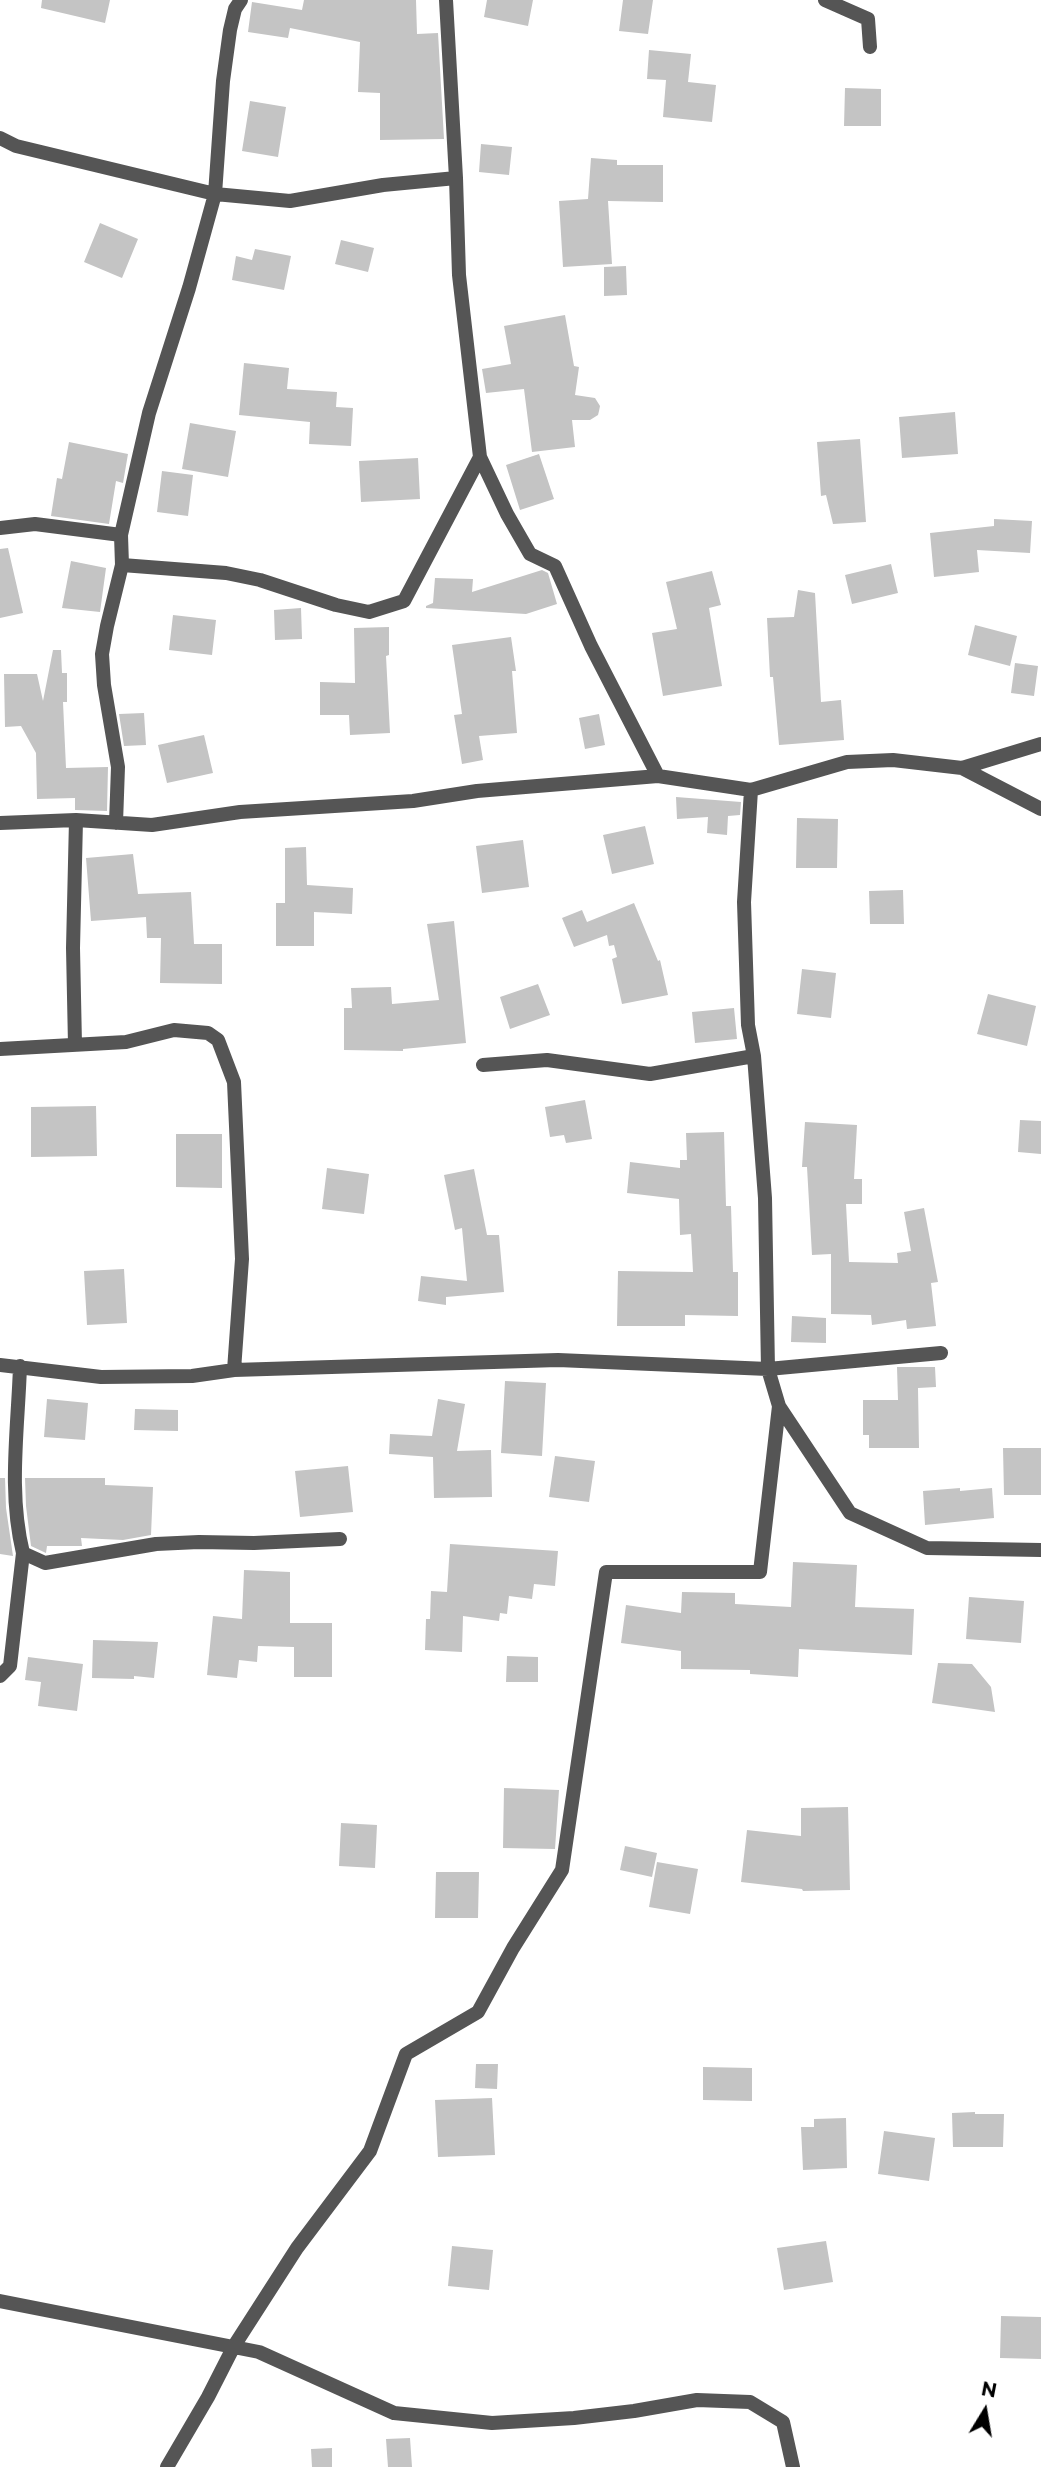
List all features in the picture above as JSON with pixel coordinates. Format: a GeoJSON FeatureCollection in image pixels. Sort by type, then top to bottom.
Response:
{"type":"FeatureCollection","features":[{"type":"Feature","properties":{"kind":"street"},"geometry":{"type":"LineString","coordinates":[[117,823],[118,767],[104,685],[102,654],[122,565],[121,535],[149,413],[189,288],[215,194],[223,81],[230,30],[235,9],[241,0]]}},
{"type":"Feature","properties":{"kind":"street"},"geometry":{"type":"LineString","coordinates":[[446,0],[459,275],[480,457],[507,514],[530,554],[555,566],[591,646],[658,776]]}},
{"type":"Feature","properties":{"kind":"street"},"geometry":{"type":"LineString","coordinates":[[825,0],[868,19],[870,47]]}},
{"type":"Feature","properties":{"kind":"street"},"geometry":{"type":"LineString","coordinates":[[0,138],[16,146],[215,194],[290,201],[383,185],[456,178]]}},
{"type":"Feature","properties":{"kind":"street"},"geometry":{"type":"LineString","coordinates":[[122,565],[226,573],[260,580],[336,605],[369,612],[404,601],[480,457]]}},
{"type":"Feature","properties":{"kind":"street"},"geometry":{"type":"LineString","coordinates":[[0,528],[35,524],[121,535]]}},
{"type":"Feature","properties":{"kind":"street"},"geometry":{"type":"LineString","coordinates":[[962,768],[1041,744]]}},
{"type":"Feature","properties":{"kind":"street"},"geometry":{"type":"LineString","coordinates":[[0,823],[76,820],[152,825],[240,812],[412,801],[477,791],[658,776],[751,790],[847,762],[894,760],[962,768],[1041,809]]}},
{"type":"Feature","properties":{"kind":"street"},"geometry":{"type":"LineString","coordinates":[[751,790],[744,902],[748,1025],[754,1056],[765,1198],[768,1369],[779,1406],[850,1513],[927,1548],[1041,1550]]}},
{"type":"Feature","properties":{"kind":"street"},"geometry":{"type":"LineString","coordinates":[[75,1045],[73,948],[76,820]]}},
{"type":"Feature","properties":{"kind":"street"},"geometry":{"type":"LineString","coordinates":[[0,1049],[126,1042],[174,1030],[208,1033],[218,1040],[234,1082],[242,1258],[234,1370]]}},
{"type":"Feature","properties":{"kind":"street"},"geometry":{"type":"LineString","coordinates":[[483,1065],[547,1060],[650,1074],[754,1056]]}},
{"type":"Feature","properties":{"kind":"street"},"geometry":{"type":"LineString","coordinates":[[0,1365],[102,1377],[192,1376],[234,1370],[558,1360],[768,1369],[941,1353]]}},
{"type":"Feature","properties":{"kind":"street"},"geometry":{"type":"LineString","coordinates":[[0,1676],[10,1666],[23,1553],[17,1529],[14,1476],[20,1366]]}},
{"type":"Feature","properties":{"kind":"street"},"geometry":{"type":"LineString","coordinates":[[167,2467],[234,2346],[297,2248],[370,2151],[406,2054],[478,2012],[513,1948],[562,1870],[606,1572],[760,1572],[779,1406]]}},
{"type":"Feature","properties":{"kind":"street"},"geometry":{"type":"LineString","coordinates":[[23,1553],[45,1563],[156,1544],[340,1539]]}},
{"type":"Feature","properties":{"kind":"street"},"geometry":{"type":"LineString","coordinates":[[0,2301],[259,2353],[394,2413],[492,2423],[622,2413],[697,2400],[750,2402],[783,2422],[793,2467]]}},
{"type":"Feature","properties":{"kind":"building"},"geometry":{"type":"Polygon","coordinates":[[[42,0],[110,0],[105,23],[41,8],[42,0]]]}},
{"type":"Feature","properties":{"kind":"building"},"geometry":{"type":"Polygon","coordinates":[[[304,0],[416,0],[417,34],[438,33],[444,139],[380,140],[380,93],[358,92],[360,42],[290,28],[288,38],[248,32],[252,2],[302,10],[304,0]]]}},
{"type":"Feature","properties":{"kind":"building"},"geometry":{"type":"Polygon","coordinates":[[[487,0],[533,0],[528,26],[484,17],[487,0]]]}},
{"type":"Feature","properties":{"kind":"building"},"geometry":{"type":"Polygon","coordinates":[[[623,0],[653,0],[648,34],[619,31],[623,0]]]}},
{"type":"Feature","properties":{"kind":"building"},"geometry":{"type":"Polygon","coordinates":[[[649,50],[691,54],[688,82],[716,85],[712,122],[663,117],[666,80],[647,79],[649,50]]]}},
{"type":"Feature","properties":{"kind":"building"},"geometry":{"type":"Polygon","coordinates":[[[845,88],[881,89],[881,126],[844,126],[845,88]]]}},
{"type":"Feature","properties":{"kind":"building"},"geometry":{"type":"Polygon","coordinates":[[[250,101],[286,107],[278,157],[242,151],[250,101]]]}},
{"type":"Feature","properties":{"kind":"building"},"geometry":{"type":"Polygon","coordinates":[[[481,144],[512,147],[509,175],[479,172],[481,144]]]}},
{"type":"Feature","properties":{"kind":"building"},"geometry":{"type":"Polygon","coordinates":[[[591,158],[617,160],[617,165],[663,165],[663,202],[608,201],[612,264],[563,267],[559,201],[588,199],[591,158]]]}},
{"type":"Feature","properties":{"kind":"building"},"geometry":{"type":"Polygon","coordinates":[[[100,223],[138,239],[122,278],[84,262],[100,223]]]}},
{"type":"Feature","properties":{"kind":"building"},"geometry":{"type":"Polygon","coordinates":[[[341,240],[374,248],[368,272],[335,264],[341,240]]]}},
{"type":"Feature","properties":{"kind":"building"},"geometry":{"type":"Polygon","coordinates":[[[255,249],[291,256],[284,290],[232,280],[236,256],[252,260],[255,249]]]}},
{"type":"Feature","properties":{"kind":"building"},"geometry":{"type":"Polygon","coordinates":[[[626,266],[627,295],[604,296],[604,267],[626,266]]]}},
{"type":"Feature","properties":{"kind":"building"},"geometry":{"type":"Polygon","coordinates":[[[565,315],[574,366],[579,367],[575,395],[595,398],[600,406],[599,411],[598,415],[590,420],[572,420],[575,447],[532,452],[524,389],[486,393],[482,369],[511,364],[504,326],[565,315]]]}},
{"type":"Feature","properties":{"kind":"building"},"geometry":{"type":"Polygon","coordinates":[[[244,363],[289,368],[287,389],[337,392],[336,407],[353,408],[351,446],[309,444],[310,422],[239,415],[244,363]]]}},
{"type":"Feature","properties":{"kind":"building"},"geometry":{"type":"Polygon","coordinates":[[[955,412],[958,454],[902,458],[899,417],[955,412]]]}},
{"type":"Feature","properties":{"kind":"building"},"geometry":{"type":"Polygon","coordinates":[[[190,423],[236,431],[228,477],[182,469],[190,423]]]}},
{"type":"Feature","properties":{"kind":"building"},"geometry":{"type":"Polygon","coordinates":[[[860,439],[866,522],[833,524],[826,495],[821,496],[817,442],[860,439]]]}},
{"type":"Feature","properties":{"kind":"building"},"geometry":{"type":"Polygon","coordinates":[[[69,442],[128,454],[123,483],[116,481],[109,524],[51,516],[57,478],[62,479],[69,442]]]}},
{"type":"Feature","properties":{"kind":"building"},"geometry":{"type":"Polygon","coordinates":[[[539,454],[554,499],[520,510],[506,465],[539,454]]]}},
{"type":"Feature","properties":{"kind":"building"},"geometry":{"type":"Polygon","coordinates":[[[418,458],[420,499],[361,502],[359,461],[418,458]]]}},
{"type":"Feature","properties":{"kind":"building"},"geometry":{"type":"Polygon","coordinates":[[[162,471],[193,475],[188,516],[157,512],[162,471]]]}},
{"type":"Feature","properties":{"kind":"building"},"geometry":{"type":"Polygon","coordinates":[[[994,519],[1032,521],[1030,553],[977,550],[979,572],[934,577],[930,533],[994,526],[994,519]]]}},
{"type":"Feature","properties":{"kind":"building"},"geometry":{"type":"Polygon","coordinates":[[[8,548],[23,613],[0,618],[0,549],[8,548]]]}},
{"type":"Feature","properties":{"kind":"building"},"geometry":{"type":"Polygon","coordinates":[[[71,561],[106,568],[100,612],[62,608],[71,561]]]}},
{"type":"Feature","properties":{"kind":"building"},"geometry":{"type":"Polygon","coordinates":[[[891,564],[898,593],[852,604],[845,575],[891,564]]]}},
{"type":"Feature","properties":{"kind":"building"},"geometry":{"type":"Polygon","coordinates":[[[542,570],[548,573],[557,604],[526,614],[426,608],[433,603],[435,578],[473,579],[472,592],[542,570]]]}},
{"type":"Feature","properties":{"kind":"building"},"geometry":{"type":"Polygon","coordinates":[[[712,571],[721,605],[709,608],[722,686],[663,696],[652,633],[677,629],[666,582],[712,571]]]}},
{"type":"Feature","properties":{"kind":"building"},"geometry":{"type":"Polygon","coordinates":[[[798,590],[815,593],[821,702],[841,700],[844,740],[779,745],[773,677],[770,677],[767,618],[794,617],[798,590]]]}},
{"type":"Feature","properties":{"kind":"building"},"geometry":{"type":"Polygon","coordinates":[[[301,608],[302,639],[275,640],[274,610],[301,608]]]}},
{"type":"Feature","properties":{"kind":"building"},"geometry":{"type":"Polygon","coordinates":[[[173,615],[216,620],[212,655],[169,650],[173,615]]]}},
{"type":"Feature","properties":{"kind":"building"},"geometry":{"type":"Polygon","coordinates":[[[975,625],[1017,636],[1010,666],[968,655],[975,625]]]}},
{"type":"Feature","properties":{"kind":"building"},"geometry":{"type":"Polygon","coordinates":[[[389,627],[389,655],[386,656],[390,733],[350,735],[349,715],[320,715],[320,682],[355,683],[354,628],[389,627]]]}},
{"type":"Feature","properties":{"kind":"building"},"geometry":{"type":"Polygon","coordinates":[[[511,637],[516,671],[512,671],[517,733],[479,736],[483,760],[462,764],[454,715],[462,714],[452,645],[511,637]]]}},
{"type":"Feature","properties":{"kind":"building"},"geometry":{"type":"Polygon","coordinates":[[[53,650],[61,650],[62,673],[67,673],[67,702],[63,702],[66,768],[108,767],[107,811],[75,810],[75,798],[37,799],[36,753],[21,726],[5,727],[4,674],[37,674],[43,701],[53,650]]]}},
{"type":"Feature","properties":{"kind":"building"},"geometry":{"type":"Polygon","coordinates":[[[1015,663],[1038,666],[1034,696],[1011,693],[1015,663]]]}},
{"type":"Feature","properties":{"kind":"building"},"geometry":{"type":"Polygon","coordinates":[[[144,713],[146,745],[124,746],[119,714],[144,713]]]}},
{"type":"Feature","properties":{"kind":"building"},"geometry":{"type":"Polygon","coordinates":[[[599,714],[605,745],[585,749],[579,718],[599,714]]]}},
{"type":"Feature","properties":{"kind":"building"},"geometry":{"type":"Polygon","coordinates":[[[204,735],[213,773],[167,783],[158,745],[204,735]]]}},
{"type":"Feature","properties":{"kind":"building"},"geometry":{"type":"Polygon","coordinates":[[[676,797],[741,802],[740,815],[728,816],[727,835],[707,833],[708,817],[677,819],[676,797]]]}},
{"type":"Feature","properties":{"kind":"building"},"geometry":{"type":"Polygon","coordinates":[[[797,818],[838,819],[837,868],[796,868],[797,818]]]}},
{"type":"Feature","properties":{"kind":"building"},"geometry":{"type":"Polygon","coordinates":[[[645,826],[654,864],[612,874],[603,835],[645,826]]]}},
{"type":"Feature","properties":{"kind":"building"},"geometry":{"type":"Polygon","coordinates":[[[523,840],[529,887],[482,893],[476,846],[523,840]]]}},
{"type":"Feature","properties":{"kind":"building"},"geometry":{"type":"Polygon","coordinates":[[[306,847],[307,885],[353,888],[352,914],[314,912],[314,946],[276,946],[276,903],[285,903],[285,848],[306,847]]]}},
{"type":"Feature","properties":{"kind":"building"},"geometry":{"type":"Polygon","coordinates":[[[133,854],[138,894],[191,892],[194,944],[222,944],[222,984],[160,983],[161,938],[147,938],[146,917],[91,921],[86,858],[133,854]]]}},
{"type":"Feature","properties":{"kind":"building"},"geometry":{"type":"Polygon","coordinates":[[[903,890],[904,924],[870,924],[869,891],[903,890]]]}},
{"type":"Feature","properties":{"kind":"building"},"geometry":{"type":"Polygon","coordinates":[[[634,903],[658,961],[660,960],[668,995],[622,1004],[612,959],[617,957],[614,945],[609,946],[607,935],[574,947],[562,918],[582,910],[587,922],[634,903]]]}},
{"type":"Feature","properties":{"kind":"building"},"geometry":{"type":"Polygon","coordinates":[[[454,921],[466,1043],[403,1051],[344,1050],[344,1008],[352,1008],[351,988],[391,987],[392,1004],[439,1000],[427,924],[454,921]]]}},
{"type":"Feature","properties":{"kind":"building"},"geometry":{"type":"Polygon","coordinates":[[[802,969],[836,973],[831,1018],[797,1014],[802,969]]]}},
{"type":"Feature","properties":{"kind":"building"},"geometry":{"type":"Polygon","coordinates":[[[538,984],[550,1015],[510,1029],[500,997],[538,984]]]}},
{"type":"Feature","properties":{"kind":"building"},"geometry":{"type":"Polygon","coordinates":[[[988,994],[1036,1006],[1027,1046],[977,1034],[988,994]]]}},
{"type":"Feature","properties":{"kind":"building"},"geometry":{"type":"Polygon","coordinates":[[[734,1008],[737,1039],[695,1043],[692,1012],[734,1008]]]}},
{"type":"Feature","properties":{"kind":"building"},"geometry":{"type":"Polygon","coordinates":[[[585,1100],[592,1139],[566,1143],[564,1135],[550,1137],[545,1107],[585,1100]]]}},
{"type":"Feature","properties":{"kind":"building"},"geometry":{"type":"Polygon","coordinates":[[[96,1106],[97,1156],[31,1157],[31,1107],[96,1106]]]}},
{"type":"Feature","properties":{"kind":"building"},"geometry":{"type":"Polygon","coordinates":[[[1020,1120],[1041,1121],[1041,1154],[1018,1152],[1020,1120]]]}},
{"type":"Feature","properties":{"kind":"building"},"geometry":{"type":"Polygon","coordinates":[[[805,1122],[857,1125],[854,1179],[862,1179],[862,1204],[846,1204],[849,1262],[898,1263],[897,1253],[911,1251],[904,1212],[924,1208],[938,1282],[931,1283],[936,1326],[907,1329],[906,1320],[872,1325],[871,1315],[831,1314],[831,1254],[812,1255],[807,1167],[802,1167],[805,1122]]]}},
{"type":"Feature","properties":{"kind":"building"},"geometry":{"type":"Polygon","coordinates":[[[724,1132],[726,1206],[731,1206],[733,1272],[738,1272],[738,1316],[685,1315],[685,1326],[617,1326],[618,1271],[693,1272],[691,1234],[680,1235],[679,1199],[627,1193],[630,1162],[680,1168],[680,1160],[687,1160],[686,1133],[724,1132]]]}},
{"type":"Feature","properties":{"kind":"building"},"geometry":{"type":"Polygon","coordinates":[[[176,1134],[222,1134],[222,1188],[176,1187],[176,1134]]]}},
{"type":"Feature","properties":{"kind":"building"},"geometry":{"type":"Polygon","coordinates":[[[327,1168],[369,1174],[364,1214],[322,1209],[327,1168]]]}},
{"type":"Feature","properties":{"kind":"building"},"geometry":{"type":"Polygon","coordinates":[[[474,1169],[487,1235],[499,1235],[504,1292],[446,1297],[446,1305],[418,1301],[421,1276],[467,1281],[462,1228],[455,1230],[444,1175],[474,1169]]]}},
{"type":"Feature","properties":{"kind":"building"},"geometry":{"type":"Polygon","coordinates":[[[124,1269],[127,1323],[87,1325],[84,1271],[124,1269]]]}},
{"type":"Feature","properties":{"kind":"building"},"geometry":{"type":"Polygon","coordinates":[[[792,1316],[826,1318],[826,1343],[791,1342],[792,1316]]]}},
{"type":"Feature","properties":{"kind":"building"},"geometry":{"type":"Polygon","coordinates":[[[897,1367],[935,1367],[936,1387],[918,1388],[919,1448],[869,1448],[869,1435],[863,1435],[863,1400],[898,1400],[897,1367]]]}},
{"type":"Feature","properties":{"kind":"building"},"geometry":{"type":"Polygon","coordinates":[[[505,1381],[546,1383],[542,1456],[501,1453],[505,1381]]]}},
{"type":"Feature","properties":{"kind":"building"},"geometry":{"type":"Polygon","coordinates":[[[47,1399],[88,1403],[85,1440],[44,1437],[47,1399]]]}},
{"type":"Feature","properties":{"kind":"building"},"geometry":{"type":"Polygon","coordinates":[[[438,1399],[465,1404],[457,1451],[491,1450],[492,1497],[434,1498],[433,1457],[389,1454],[390,1434],[432,1436],[438,1399]]]}},
{"type":"Feature","properties":{"kind":"building"},"geometry":{"type":"Polygon","coordinates":[[[135,1409],[178,1410],[178,1431],[134,1430],[135,1409]]]}},
{"type":"Feature","properties":{"kind":"building"},"geometry":{"type":"Polygon","coordinates":[[[1003,1448],[1041,1448],[1041,1495],[1004,1495],[1003,1448]]]}},
{"type":"Feature","properties":{"kind":"building"},"geometry":{"type":"Polygon","coordinates":[[[555,1456],[595,1461],[589,1502],[549,1497],[555,1456]]]}},
{"type":"Feature","properties":{"kind":"building"},"geometry":{"type":"Polygon","coordinates":[[[348,1466],[353,1512],[300,1517],[295,1471],[348,1466]]]}},
{"type":"Feature","properties":{"kind":"building"},"geometry":{"type":"Polygon","coordinates":[[[0,1478],[5,1478],[13,1556],[0,1554],[0,1478]]]}},
{"type":"Feature","properties":{"kind":"building"},"geometry":{"type":"Polygon","coordinates":[[[25,1478],[105,1478],[105,1485],[153,1487],[151,1535],[123,1540],[81,1538],[82,1546],[47,1546],[46,1553],[31,1546],[25,1478]]]}},
{"type":"Feature","properties":{"kind":"building"},"geometry":{"type":"Polygon","coordinates":[[[960,1488],[960,1491],[992,1488],[994,1518],[925,1525],[923,1491],[960,1488]]]}},
{"type":"Feature","properties":{"kind":"building"},"geometry":{"type":"Polygon","coordinates":[[[450,1544],[558,1551],[555,1586],[534,1584],[532,1599],[509,1596],[507,1614],[500,1613],[499,1621],[463,1616],[462,1652],[425,1650],[426,1619],[430,1619],[431,1591],[447,1592],[450,1544]]]}},
{"type":"Feature","properties":{"kind":"building"},"geometry":{"type":"Polygon","coordinates":[[[793,1562],[857,1565],[855,1607],[914,1609],[912,1655],[799,1649],[798,1677],[750,1674],[750,1670],[681,1669],[681,1651],[621,1643],[626,1605],[681,1613],[682,1592],[735,1593],[735,1604],[791,1607],[793,1562]]]}},
{"type":"Feature","properties":{"kind":"building"},"geometry":{"type":"Polygon","coordinates":[[[244,1570],[290,1572],[290,1623],[332,1623],[332,1677],[294,1677],[294,1647],[258,1646],[257,1662],[239,1660],[237,1678],[207,1675],[213,1616],[242,1619],[244,1570]]]}},
{"type":"Feature","properties":{"kind":"building"},"geometry":{"type":"Polygon","coordinates":[[[969,1597],[1024,1601],[1021,1643],[966,1639],[969,1597]]]}},
{"type":"Feature","properties":{"kind":"building"},"geometry":{"type":"Polygon","coordinates":[[[93,1640],[158,1642],[154,1678],[92,1678],[93,1640]]]}},
{"type":"Feature","properties":{"kind":"building"},"geometry":{"type":"Polygon","coordinates":[[[507,1656],[538,1657],[538,1682],[506,1682],[507,1656]]]}},
{"type":"Feature","properties":{"kind":"building"},"geometry":{"type":"Polygon","coordinates":[[[28,1657],[83,1664],[77,1711],[38,1706],[41,1682],[25,1680],[28,1657]]]}},
{"type":"Feature","properties":{"kind":"building"},"geometry":{"type":"Polygon","coordinates":[[[938,1663],[972,1664],[991,1687],[995,1712],[932,1703],[938,1663]]]}},
{"type":"Feature","properties":{"kind":"building"},"geometry":{"type":"Polygon","coordinates":[[[504,1788],[559,1790],[555,1849],[503,1848],[504,1788]]]}},
{"type":"Feature","properties":{"kind":"building"},"geometry":{"type":"Polygon","coordinates":[[[848,1807],[850,1890],[803,1891],[741,1882],[747,1830],[801,1836],[801,1808],[848,1807]]]}},
{"type":"Feature","properties":{"kind":"building"},"geometry":{"type":"Polygon","coordinates":[[[341,1823],[377,1825],[375,1868],[339,1866],[341,1823]]]}},
{"type":"Feature","properties":{"kind":"building"},"geometry":{"type":"Polygon","coordinates":[[[625,1846],[657,1853],[652,1877],[620,1870],[625,1846]]]}},
{"type":"Feature","properties":{"kind":"building"},"geometry":{"type":"Polygon","coordinates":[[[657,1862],[698,1869],[690,1914],[649,1907],[657,1862]]]}},
{"type":"Feature","properties":{"kind":"building"},"geometry":{"type":"Polygon","coordinates":[[[436,1872],[479,1872],[478,1918],[435,1918],[436,1872]]]}},
{"type":"Feature","properties":{"kind":"building"},"geometry":{"type":"Polygon","coordinates":[[[476,2064],[498,2064],[497,2089],[475,2088],[476,2064]]]}},
{"type":"Feature","properties":{"kind":"building"},"geometry":{"type":"Polygon","coordinates":[[[703,2067],[752,2068],[752,2101],[703,2100],[703,2067]]]}},
{"type":"Feature","properties":{"kind":"building"},"geometry":{"type":"Polygon","coordinates":[[[492,2098],[495,2155],[438,2157],[435,2100],[492,2098]]]}},
{"type":"Feature","properties":{"kind":"building"},"geometry":{"type":"Polygon","coordinates":[[[952,2113],[1004,2114],[1003,2147],[953,2147],[952,2113]]]}},
{"type":"Feature","properties":{"kind":"building"},"geometry":{"type":"Polygon","coordinates":[[[846,2118],[847,2168],[803,2170],[801,2127],[814,2127],[814,2119],[846,2118]]]}},
{"type":"Feature","properties":{"kind":"building"},"geometry":{"type":"Polygon","coordinates":[[[884,2131],[935,2138],[929,2181],[878,2174],[884,2131]]]}},
{"type":"Feature","properties":{"kind":"building"},"geometry":{"type":"Polygon","coordinates":[[[826,2241],[833,2282],[784,2290],[777,2248],[826,2241]]]}},
{"type":"Feature","properties":{"kind":"building"},"geometry":{"type":"Polygon","coordinates":[[[452,2246],[493,2250],[489,2290],[448,2286],[452,2246]]]}},
{"type":"Feature","properties":{"kind":"building"},"geometry":{"type":"Polygon","coordinates":[[[1001,2316],[1041,2317],[1041,2359],[1000,2358],[1001,2316]]]}},
{"type":"Feature","properties":{"kind":"building"},"geometry":{"type":"Polygon","coordinates":[[[410,2438],[412,2467],[388,2467],[386,2439],[410,2438]]]}},
{"type":"Feature","properties":{"kind":"building"},"geometry":{"type":"Polygon","coordinates":[[[332,2448],[332,2467],[312,2467],[311,2449],[332,2448]]]}}]}
